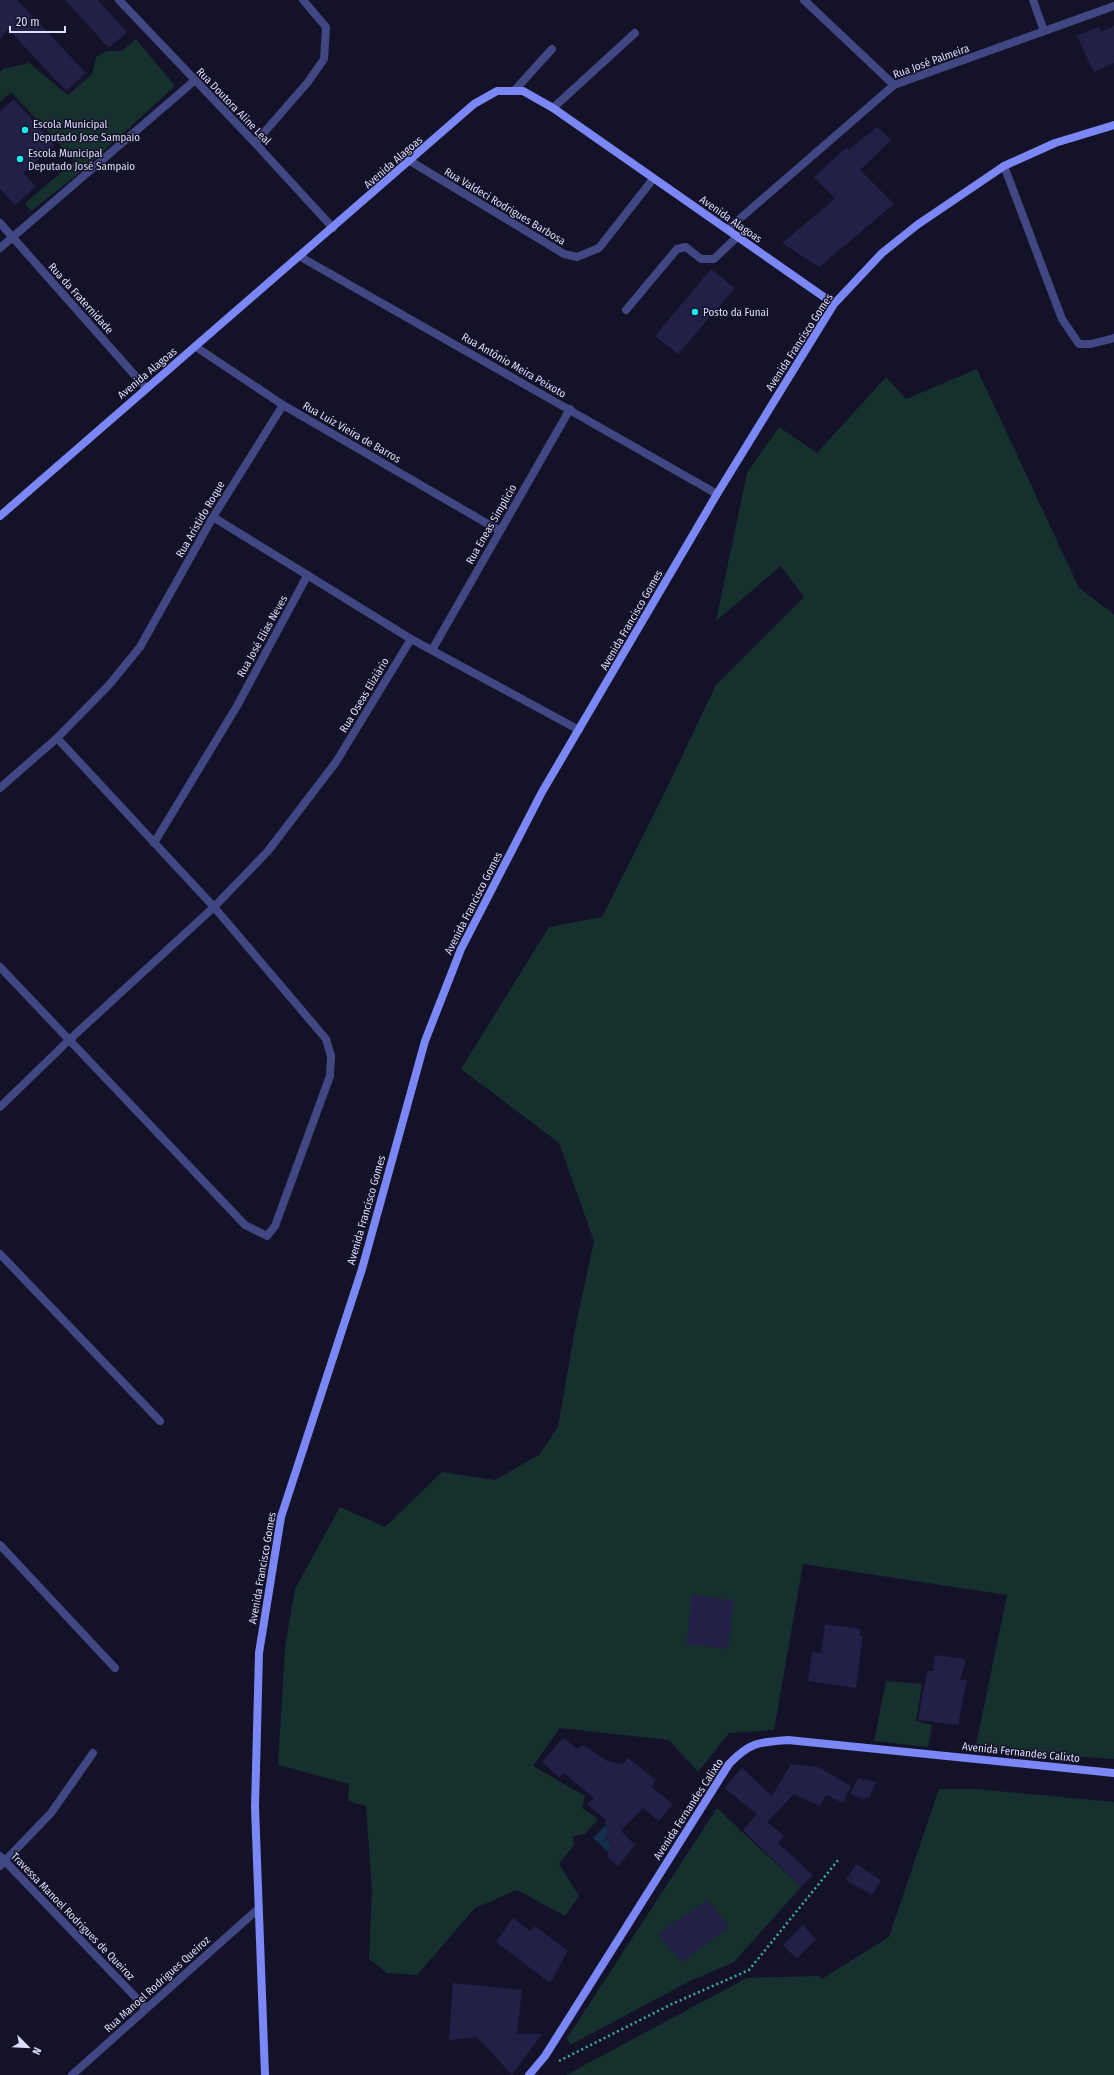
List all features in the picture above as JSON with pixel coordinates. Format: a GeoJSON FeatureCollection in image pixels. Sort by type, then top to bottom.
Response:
{"type":"FeatureCollection","features":[{"type":"Feature","properties":{"kind":"main road","name":"Avenida Alagoas"},"geometry":{"type":"LineString","coordinates":[[0,516],[474,104],[496,91],[523,91],[553,108],[834,304]]}},
{"type":"Feature","properties":{"kind":"main road","name":"Avenida Francisco Gomes"},"geometry":{"type":"LineString","coordinates":[[265,2075],[255,1807],[259,1652],[281,1517],[362,1269],[426,1041],[461,949],[542,792],[717,494],[834,304],[882,253],[916,225],[1004,166],[1055,143],[1114,125]]}},
{"type":"Feature","properties":{"kind":"main road","name":"Avenida Fernandes Calixto"},"geometry":{"type":"LineString","coordinates":[[529,2075],[545,2056],[729,1764],[743,1750],[760,1742],[788,1740],[1114,1773]]}},
{"type":"Feature","properties":{"kind":"street","name":"Rua Doutora Aline Leal"},"geometry":{"type":"LineString","coordinates":[[119,0],[194,81],[255,143],[333,228]]}},
{"type":"Feature","properties":{"kind":"street"},"geometry":{"type":"LineString","coordinates":[[255,143],[308,82],[324,59],[326,27],[303,0]]}},
{"type":"Feature","properties":{"kind":"street"},"geometry":{"type":"LineString","coordinates":[[804,0],[894,86]]}},
{"type":"Feature","properties":{"kind":"street"},"geometry":{"type":"LineString","coordinates":[[1033,0],[1044,31]]}},
{"type":"Feature","properties":{"kind":"street","name":"Rua José Palmeira"},"geometry":{"type":"LineString","coordinates":[[728,229],[894,86],[1114,6]]}},
{"type":"Feature","properties":{"kind":"street"},"geometry":{"type":"LineString","coordinates":[[553,108],[635,33]]}},
{"type":"Feature","properties":{"kind":"street"},"geometry":{"type":"LineString","coordinates":[[514,91],[552,49]]}},
{"type":"Feature","properties":{"kind":"street"},"geometry":{"type":"LineString","coordinates":[[0,248],[194,81]]}},
{"type":"Feature","properties":{"kind":"street","name":"Rua Valdeci Rodrigues Barbosa"},"geometry":{"type":"LineString","coordinates":[[410,161],[564,254],[577,257],[599,248],[653,179]]}},
{"type":"Feature","properties":{"kind":"street"},"geometry":{"type":"LineString","coordinates":[[1004,166],[1062,319],[1079,344],[1090,344],[1114,338]]}},
{"type":"Feature","properties":{"kind":"street","name":"Rua da Fraternidade"},"geometry":{"type":"LineString","coordinates":[[0,223],[146,388]]}},
{"type":"Feature","properties":{"kind":"street"},"geometry":{"type":"LineString","coordinates":[[626,310],[678,249],[686,247],[701,259],[714,259],[738,236]]}},
{"type":"Feature","properties":{"kind":"street","name":"Rua Antônio Meira Peixoto"},"geometry":{"type":"LineString","coordinates":[[300,256],[717,494]]}},
{"type":"Feature","properties":{"kind":"street","name":"Rua Luiz Vieira de Barros"},"geometry":{"type":"LineString","coordinates":[[196,347],[283,405],[500,531]]}},
{"type":"Feature","properties":{"kind":"street","name":"Rua Aristido Roque"},"geometry":{"type":"LineString","coordinates":[[0,788],[57,738],[110,685],[140,647],[213,517],[283,405]]}},
{"type":"Feature","properties":{"kind":"street","name":"Rua Eneas Simplicio"},"geometry":{"type":"LineString","coordinates":[[432,650],[570,409]]}},
{"type":"Feature","properties":{"kind":"street"},"geometry":{"type":"LineString","coordinates":[[213,517],[411,639],[579,730]]}},
{"type":"Feature","properties":{"kind":"street","name":"Rua José Elias Neves"},"geometry":{"type":"LineString","coordinates":[[154,843],[236,706],[307,576]]}},
{"type":"Feature","properties":{"kind":"street","name":"Rua Oseas Eliziário"},"geometry":{"type":"LineString","coordinates":[[0,1107],[68,1041],[214,907],[268,851],[336,762],[411,639]]}},
{"type":"Feature","properties":{"kind":"street"},"geometry":{"type":"LineString","coordinates":[[0,967],[68,1041],[245,1225],[267,1236],[275,1226],[330,1076],[331,1056],[326,1038],[214,907],[57,738]]}},
{"type":"Feature","properties":{"kind":"street"},"geometry":{"type":"LineString","coordinates":[[0,1254],[160,1421]]}},
{"type":"Feature","properties":{"kind":"street"},"geometry":{"type":"LineString","coordinates":[[0,1545],[115,1668]]}},
{"type":"Feature","properties":{"kind":"street"},"geometry":{"type":"LineString","coordinates":[[2,1861],[51,1813],[93,1753]]}},
{"type":"Feature","properties":{"kind":"street","name":"Travessa Manoel Rodrigues de Queiroz"},"geometry":{"type":"LineString","coordinates":[[2,1861],[146,2008]]}},
{"type":"Feature","properties":{"kind":"street","name":"Rua Manoel Rodrigues Queiroz"},"geometry":{"type":"LineString","coordinates":[[72,2075],[258,1909]]}},
{"type":"Feature","properties":{"kind":"path"},"geometry":{"type":"LineString","coordinates":[[558,2061],[672,2004],[749,1970],[840,1859]]}},
{"type":"Feature","properties":{"kind":"green space"},"geometry":{"type":"Polygon","coordinates":[[[136,39],[175,86],[83,170],[31,211],[25,203],[75,161],[11,92],[0,102],[0,72],[3,69],[29,63],[68,95],[92,74],[96,57],[107,51],[122,51],[136,39]]]}},
{"type":"Feature","properties":{"kind":"green space"},"geometry":{"type":"Polygon","coordinates":[[[977,369],[1079,588],[1114,614],[1114,1759],[975,1750],[1007,1595],[803,1564],[774,1730],[729,1733],[698,1772],[669,1740],[560,1728],[533,1766],[585,1796],[582,1808],[598,1819],[585,1834],[573,1836],[574,1845],[559,1864],[579,1896],[565,1916],[517,1890],[475,1908],[417,1975],[387,1973],[369,1959],[372,1891],[366,1806],[348,1801],[349,1784],[278,1765],[285,1647],[295,1589],[340,1507],[385,1527],[442,1472],[495,1480],[539,1455],[558,1427],[575,1329],[594,1241],[559,1143],[461,1069],[549,927],[602,917],[663,796],[716,685],[804,597],[781,566],[716,621],[747,473],[779,427],[817,453],[886,377],[906,399],[977,369]]]}},
{"type":"Feature","properties":{"kind":"green space"},"geometry":{"type":"Polygon","coordinates":[[[886,1681],[922,1684],[916,1721],[932,1725],[928,1747],[874,1741],[886,1681]]]}},
{"type":"Feature","properties":{"kind":"green space"},"geometry":{"type":"Polygon","coordinates":[[[939,1789],[976,1789],[1114,1802],[1114,2075],[566,2075],[747,1978],[819,1976],[822,1979],[889,1937],[939,1789]]]}},
{"type":"Feature","properties":{"kind":"green space"},"geometry":{"type":"Polygon","coordinates":[[[717,1808],[801,1887],[734,1962],[690,1981],[570,2045],[567,2038],[717,1808]]]}},
{"type":"Feature","properties":{"kind":"water"},"geometry":{"type":"Polygon","coordinates":[[[605,1826],[609,1830],[605,1838],[612,1845],[607,1851],[593,1838],[605,1826]]]}},
{"type":"Feature","properties":{"kind":"building"},"geometry":{"type":"Polygon","coordinates":[[[0,0],[17,0],[86,73],[66,91],[8,29],[0,40],[0,0]]]}},
{"type":"Feature","properties":{"kind":"building"},"geometry":{"type":"Polygon","coordinates":[[[65,0],[98,0],[127,32],[109,48],[65,0]]]}},
{"type":"Feature","properties":{"kind":"building"},"geometry":{"type":"Polygon","coordinates":[[[1114,26],[1114,63],[1094,72],[1077,36],[1099,27],[1101,32],[1114,26]]]}},
{"type":"Feature","properties":{"kind":"building","name":"Escola Municipal Deputado José Sampaio"},"geometry":{"type":"Polygon","coordinates":[[[14,99],[55,145],[23,173],[36,186],[15,205],[0,189],[0,111],[14,99]]]}},
{"type":"Feature","properties":{"kind":"building"},"geometry":{"type":"Polygon","coordinates":[[[877,127],[891,140],[860,170],[894,204],[819,267],[782,243],[835,199],[814,177],[847,147],[848,150],[877,127]]]}},
{"type":"Feature","properties":{"kind":"building","name":"Posto da Funai"},"geometry":{"type":"Polygon","coordinates":[[[711,269],[735,288],[678,354],[655,336],[711,269]]]}},
{"type":"Feature","properties":{"kind":"building"},"geometry":{"type":"Polygon","coordinates":[[[692,1595],[734,1600],[728,1649],[686,1644],[692,1595]]]}},
{"type":"Feature","properties":{"kind":"building"},"geometry":{"type":"Polygon","coordinates":[[[825,1624],[861,1629],[860,1636],[863,1636],[856,1688],[808,1681],[812,1652],[821,1653],[825,1624]]]}},
{"type":"Feature","properties":{"kind":"building"},"geometry":{"type":"Polygon","coordinates":[[[935,1655],[966,1659],[960,1680],[967,1680],[958,1725],[918,1720],[927,1671],[933,1671],[935,1655]]]}},
{"type":"Feature","properties":{"kind":"building"},"geometry":{"type":"Polygon","coordinates":[[[563,1738],[578,1749],[583,1745],[607,1761],[623,1764],[628,1758],[656,1780],[651,1787],[673,1804],[659,1821],[643,1808],[621,1831],[635,1845],[618,1866],[608,1858],[607,1851],[612,1845],[605,1837],[609,1830],[605,1826],[606,1820],[587,1804],[594,1798],[564,1773],[559,1777],[542,1762],[563,1738]]]}},
{"type":"Feature","properties":{"kind":"building"},"geometry":{"type":"Polygon","coordinates":[[[791,1764],[818,1767],[851,1786],[843,1803],[826,1795],[820,1806],[794,1794],[767,1822],[784,1836],[778,1843],[813,1875],[801,1887],[743,1830],[757,1814],[724,1788],[742,1768],[772,1796],[791,1764]]]}},
{"type":"Feature","properties":{"kind":"building"},"geometry":{"type":"Polygon","coordinates":[[[858,1778],[876,1782],[869,1798],[866,1796],[864,1800],[850,1794],[858,1778]]]}},
{"type":"Feature","properties":{"kind":"building"},"geometry":{"type":"Polygon","coordinates":[[[856,1864],[881,1880],[872,1895],[846,1880],[856,1864]]]}},
{"type":"Feature","properties":{"kind":"building"},"geometry":{"type":"Polygon","coordinates":[[[708,1900],[729,1927],[682,1962],[657,1934],[708,1900]]]}},
{"type":"Feature","properties":{"kind":"building"},"geometry":{"type":"Polygon","coordinates":[[[513,1918],[530,1931],[535,1926],[568,1951],[550,1983],[496,1942],[513,1918]]]}},
{"type":"Feature","properties":{"kind":"building"},"geometry":{"type":"Polygon","coordinates":[[[803,1925],[816,1939],[797,1959],[783,1945],[803,1925]]]}},
{"type":"Feature","properties":{"kind":"building"},"geometry":{"type":"Polygon","coordinates":[[[453,1983],[522,1990],[517,2034],[542,2034],[512,2075],[477,2037],[449,2040],[453,1983]]]}},
{"type":"Feature","properties":{"kind":"place","name":"Escola Municipal Deputado Jose Sampaio"},"geometry":{"type":"Point","coordinates":[25,130]}},
{"type":"Feature","properties":{"kind":"place","name":"Escola Municipal Deputado José Sampaio"},"geometry":{"type":"Point","coordinates":[20,159]}},
{"type":"Feature","properties":{"kind":"place","name":"Posto da Funai"},"geometry":{"type":"Point","coordinates":[695,312]}}]}
